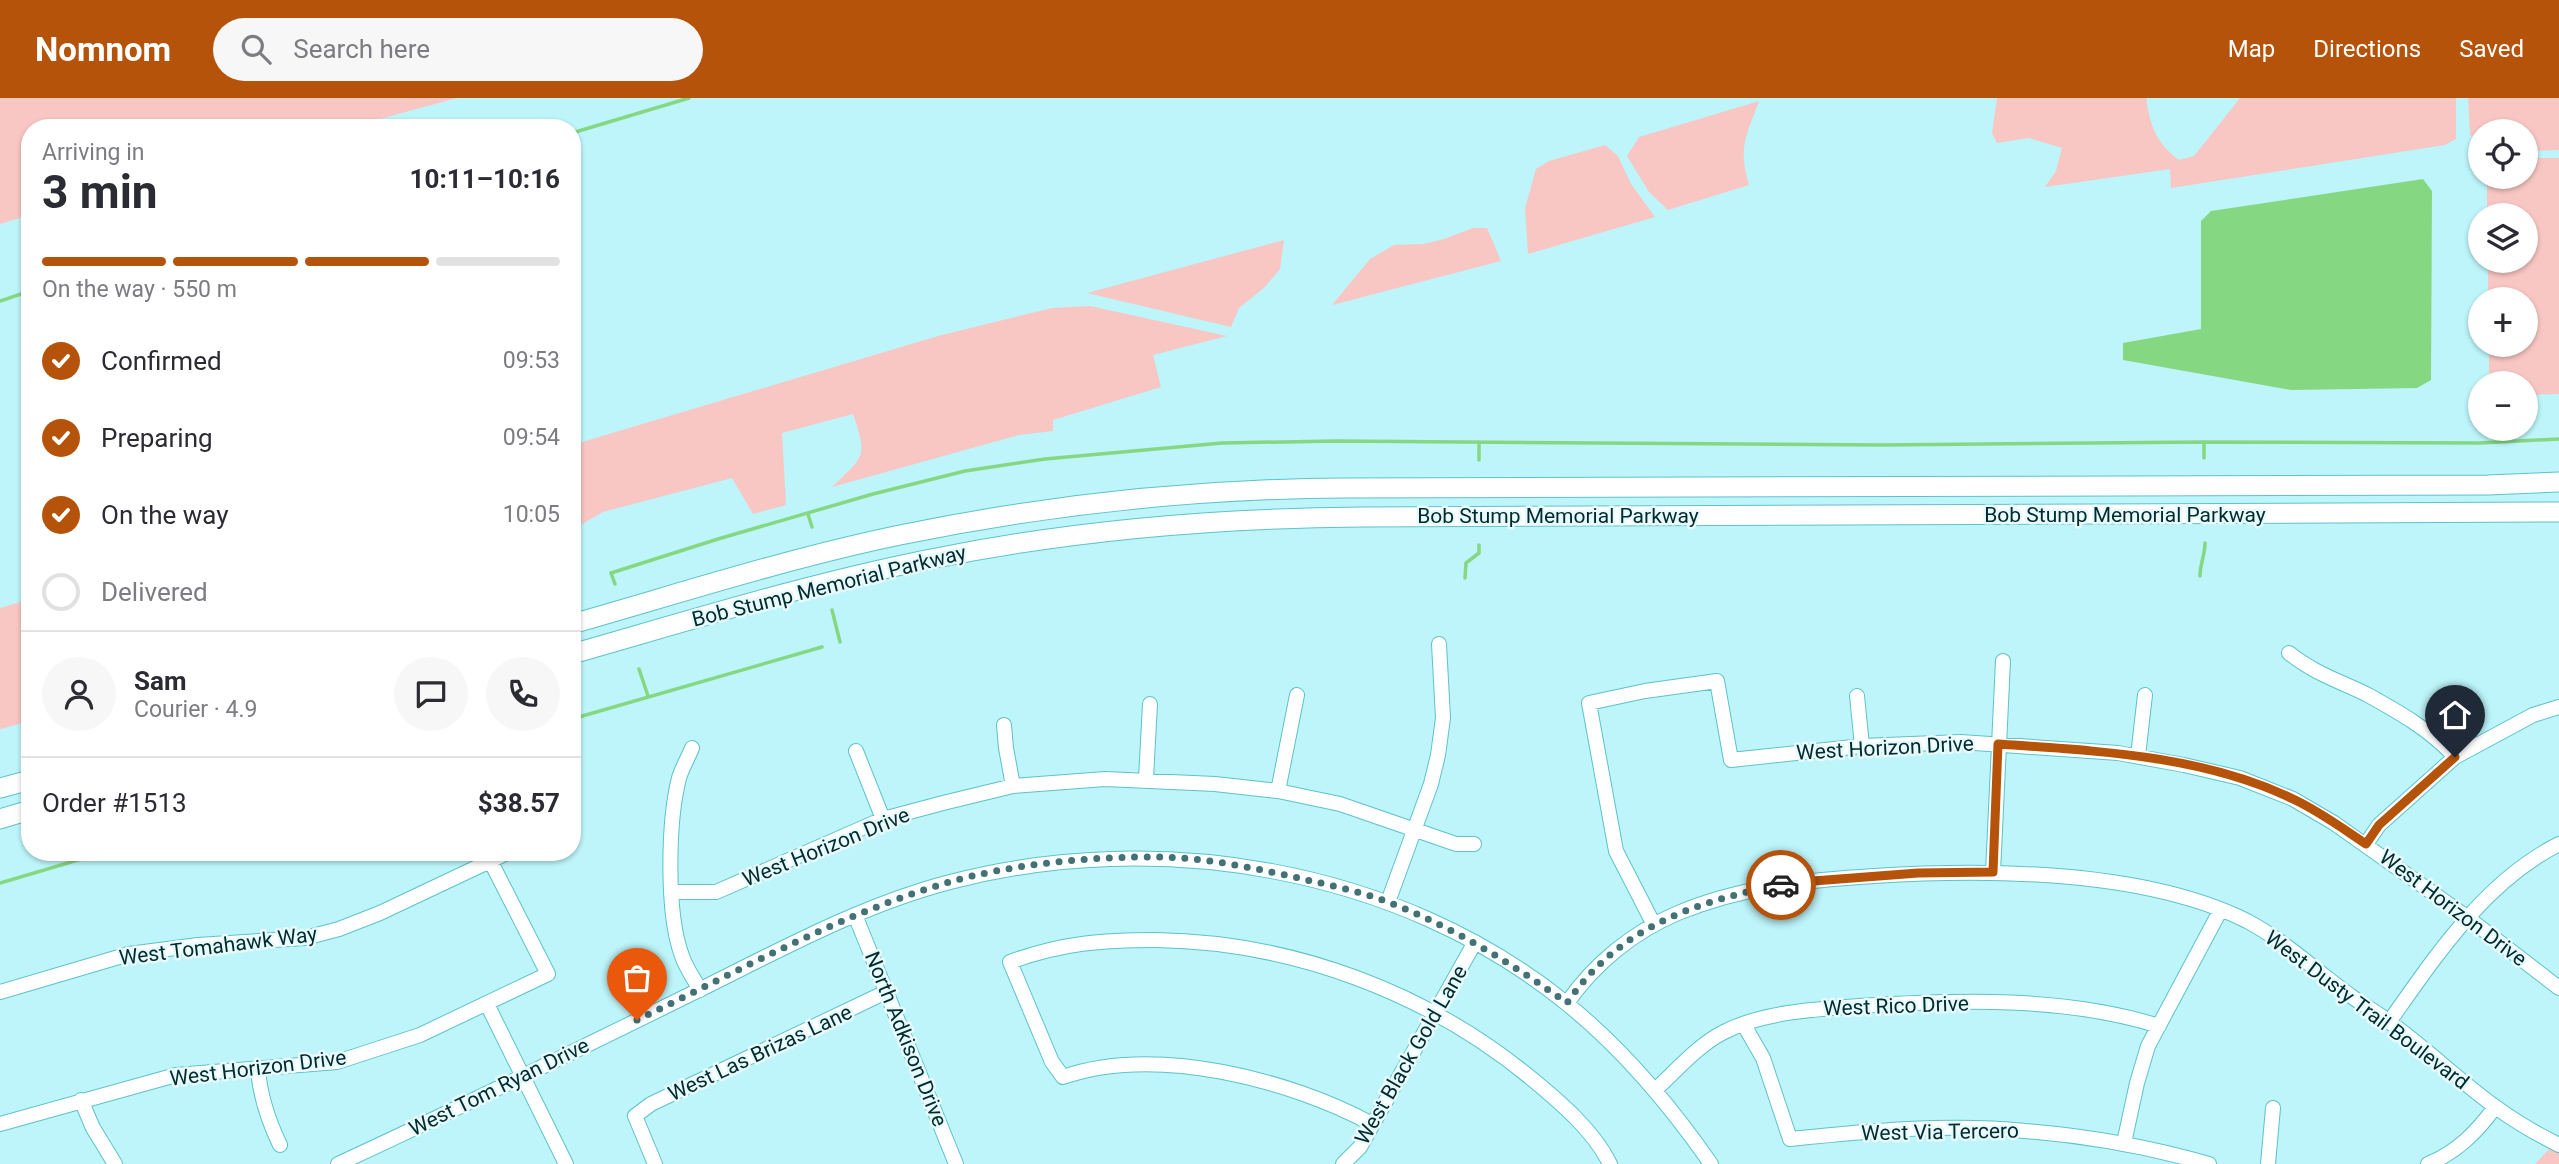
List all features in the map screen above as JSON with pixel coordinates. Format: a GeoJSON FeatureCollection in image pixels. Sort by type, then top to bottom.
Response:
{"type":"FeatureCollection","features":[{"type":"Feature","properties":{"kind":"highway","name":"Bob Stump Memorial Parkway"},"geometry":{"type":"LineString","coordinates":[[581,621],[781,564],[899,535],[1046,510],[1195,494],[1343,488],[2488,485],[2559,482]]}},
{"type":"Feature","properties":{"kind":"highway","name":"Bob Stump Memorial Parkway"},"geometry":{"type":"LineString","coordinates":[[581,651],[782,594],[908,564],[1057,537],[1193,523],[1324,517],[2559,512]]}},
{"type":"Feature","properties":{"kind":"highway"},"geometry":{"type":"LineString","coordinates":[[0,788],[21,782]]}},
{"type":"Feature","properties":{"kind":"highway"},"geometry":{"type":"LineString","coordinates":[[0,819],[21,813]]}},
{"type":"Feature","properties":{"kind":"street"},"geometry":{"type":"LineString","coordinates":[[1388,902],[1431,784],[1438,755],[1443,718],[1438,644]]}},
{"type":"Feature","properties":{"kind":"street"},"geometry":{"type":"LineString","coordinates":[[2289,653],[2306,667],[2366,695],[2440,740],[2455,757]]}},
{"type":"Feature","properties":{"kind":"street"},"geometry":{"type":"LineString","coordinates":[[1993,872],[2003,661]]}},
{"type":"Feature","properties":{"kind":"street","name":"West Horizon Drive"},"geometry":{"type":"LineString","coordinates":[[1654,925],[1616,851],[1589,703],[1645,691],[1717,681],[1731,760],[1862,746],[1961,742],[2138,756],[2240,778],[2293,799],[2366,844],[2559,988]]}},
{"type":"Feature","properties":{"kind":"street"},"geometry":{"type":"LineString","coordinates":[[1278,790],[1297,695]]}},
{"type":"Feature","properties":{"kind":"street"},"geometry":{"type":"LineString","coordinates":[[2138,756],[2145,695]]}},
{"type":"Feature","properties":{"kind":"street"},"geometry":{"type":"LineString","coordinates":[[1857,696],[1862,746]]}},
{"type":"Feature","properties":{"kind":"street"},"geometry":{"type":"LineString","coordinates":[[1146,779],[1150,704]]}},
{"type":"Feature","properties":{"kind":"street"},"geometry":{"type":"LineString","coordinates":[[2366,844],[2379,825],[2455,757],[2533,715],[2559,707]]}},
{"type":"Feature","properties":{"kind":"street"},"geometry":{"type":"LineString","coordinates":[[1004,725],[1013,786]]}},
{"type":"Feature","properties":{"kind":"street"},"geometry":{"type":"LineString","coordinates":[[692,748],[680,775],[673,809],[672,892],[675,925],[682,956],[700,990]]}},
{"type":"Feature","properties":{"kind":"street"},"geometry":{"type":"LineString","coordinates":[[856,751],[883,819]]}},
{"type":"Feature","properties":{"kind":"street","name":"West Horizon Drive"},"geometry":{"type":"LineString","coordinates":[[672,892],[716,892],[883,819],[1013,786],[1105,779],[1146,779],[1278,790],[1340,804],[1456,844],[1474,844]]}},
{"type":"Feature","properties":{"kind":"street"},"geometry":{"type":"LineString","coordinates":[[2389,1022],[2449,938],[2468,918],[2506,880],[2559,844]]}},
{"type":"Feature","properties":{"kind":"street","name":"West Tom Ryan Drive"},"geometry":{"type":"LineString","coordinates":[[338,1164],[855,915],[946,883],[1002,870],[1072,862],[1162,857],[1272,872],[1341,887],[1388,902],[1475,942],[1520,969],[1567,1003],[1621,1053],[1655,1090],[1711,1164]]}},
{"type":"Feature","properties":{"kind":"street","name":"West Horizon Drive"},"geometry":{"type":"LineString","coordinates":[[0,1124],[176,1076],[337,1062],[420,1035],[548,974],[491,862]]}},
{"type":"Feature","properties":{"kind":"street","name":"West Tomahawk Way"},"geometry":{"type":"LineString","coordinates":[[0,992],[129,954],[198,945],[305,938],[339,929],[491,862]]}},
{"type":"Feature","properties":{"kind":"street","name":"West Dusty Trail Boulevard"},"geometry":{"type":"LineString","coordinates":[[1567,1003],[1583,979],[1623,944],[1678,913],[1738,893],[1800,882],[1918,873],[1993,872],[2105,882],[2188,898],[2246,921],[2281,942],[2351,997],[2389,1022],[2495,1107],[2524,1127],[2559,1145]]}},
{"type":"Feature","properties":{"kind":"street"},"geometry":{"type":"LineString","coordinates":[[2124,1143],[2148,1046],[2220,911]]}},
{"type":"Feature","properties":{"kind":"street","name":"North Adkison Drive"},"geometry":{"type":"LineString","coordinates":[[855,915],[956,1164]]}},
{"type":"Feature","properties":{"kind":"street"},"geometry":{"type":"LineString","coordinates":[[1372,1124],[1343,1109],[1265,1083],[1180,1066],[1137,1063],[1089,1068],[1063,1077],[1052,1062],[1010,962],[1038,951],[1073,943],[1113,940],[1234,945],[1299,959],[1410,1000],[1466,1030],[1504,1055],[1567,1109],[1605,1152],[1611,1164]]}},
{"type":"Feature","properties":{"kind":"street","name":"West Black Gold Lane"},"geometry":{"type":"LineString","coordinates":[[1343,1164],[1360,1147],[1475,942]]}},
{"type":"Feature","properties":{"kind":"street","name":"West Las Brizas Lane"},"geometry":{"type":"LineString","coordinates":[[655,1164],[635,1116],[651,1104],[886,992]]}},
{"type":"Feature","properties":{"kind":"street","name":"West Rico Drive"},"geometry":{"type":"LineString","coordinates":[[1655,1090],[1694,1054],[1724,1032],[1769,1017],[1811,1010],[1940,1001],[2056,1006],[2124,1015],[2159,1026]]}},
{"type":"Feature","properties":{"kind":"street"},"geometry":{"type":"LineString","coordinates":[[487,1004],[566,1164]]}},
{"type":"Feature","properties":{"kind":"street","name":"West Via Tercero"},"geometry":{"type":"LineString","coordinates":[[1744,1025],[1763,1058],[1790,1139],[1851,1133],[1951,1129],[2024,1130],[2124,1143],[2209,1164]]}},
{"type":"Feature","properties":{"kind":"street"},"geometry":{"type":"LineString","coordinates":[[258,1069],[259,1091],[280,1145]]}},
{"type":"Feature","properties":{"kind":"street"},"geometry":{"type":"LineString","coordinates":[[81,1100],[93,1128],[115,1164]]}},
{"type":"Feature","properties":{"kind":"street"},"geometry":{"type":"LineString","coordinates":[[2428,1164],[2445,1157],[2477,1131],[2495,1107]]}},
{"type":"Feature","properties":{"kind":"street"},"geometry":{"type":"LineString","coordinates":[[2268,1164],[2273,1108]]}},
{"type":"Feature","properties":{"kind":"shaded area"},"geometry":{"type":"Polygon","coordinates":[[[0,98],[457,98],[380,119],[21,119],[21,218],[0,224],[0,98]]]}},
{"type":"Feature","properties":{"kind":"shaded area"},"geometry":{"type":"Polygon","coordinates":[[[1997,98],[2146,98],[2155,133],[2179,160],[2194,156],[2240,98],[2456,98],[2456,139],[2445,145],[2171,188],[2170,169],[2045,187],[2056,171],[2062,148],[2029,138],[1997,143],[1992,133],[1997,98]]]}},
{"type":"Feature","properties":{"kind":"shaded area"},"geometry":{"type":"Polygon","coordinates":[[[2468,98],[2559,98],[2559,150],[2538,151],[2538,119],[2469,119],[2468,98]]]}},
{"type":"Feature","properties":{"kind":"shaded area"},"geometry":{"type":"Polygon","coordinates":[[[1759,101],[1745,142],[1744,161],[1749,185],[1668,210],[1649,192],[1627,156],[1639,137],[1759,101]]]}},
{"type":"Feature","properties":{"kind":"shaded area"},"geometry":{"type":"Polygon","coordinates":[[[1605,145],[1618,156],[1631,184],[1655,217],[1528,254],[1525,208],[1536,169],[1549,161],[1605,145]]]}},
{"type":"Feature","properties":{"kind":"shaded area"},"geometry":{"type":"Polygon","coordinates":[[[2538,158],[2559,158],[2559,394],[2538,395],[2538,371],[2489,371],[2489,357],[2538,357],[2538,287],[2488,287],[2488,273],[2538,273],[2538,203],[2487,203],[2487,189],[2538,189],[2538,158]]]}},
{"type":"Feature","properties":{"kind":"shaded area"},"geometry":{"type":"Polygon","coordinates":[[[2423,179],[2432,191],[2431,380],[2417,388],[2291,390],[2123,360],[2123,343],[2201,329],[2201,221],[2211,211],[2423,179]]]}},
{"type":"Feature","properties":{"kind":"shaded area"},"geometry":{"type":"Polygon","coordinates":[[[1473,228],[1487,228],[1501,261],[1332,305],[1370,259],[1394,245],[1424,244],[1473,228]]]}},
{"type":"Feature","properties":{"kind":"shaded area"},"geometry":{"type":"Polygon","coordinates":[[[1284,240],[1280,269],[1265,287],[1239,308],[1231,327],[1087,293],[1284,240]]]}},
{"type":"Feature","properties":{"kind":"shaded area"},"geometry":{"type":"Polygon","coordinates":[[[1090,306],[1227,336],[1153,355],[1161,387],[1053,420],[1053,431],[1019,435],[832,487],[851,469],[860,455],[861,440],[853,414],[782,433],[786,505],[753,514],[732,478],[603,512],[581,525],[581,442],[938,336],[1052,308],[1090,306]]]}},
{"type":"Feature","properties":{"kind":"shaded area"},"geometry":{"type":"Polygon","coordinates":[[[21,602],[21,723],[0,729],[0,608],[21,602]]]}},
{"type":"Feature","properties":{"kind":"shaded area"},"geometry":{"type":"Polygon","coordinates":[[[2559,1139],[2559,1164],[2535,1164],[2559,1139]]]}},
{"type":"Feature","properties":{"kind":"waterway"},"geometry":{"type":"LineString","coordinates":[[581,130],[689,98]]}},
{"type":"Feature","properties":{"kind":"waterway"},"geometry":{"type":"LineString","coordinates":[[0,301],[21,294]]}},
{"type":"Feature","properties":{"kind":"waterway"},"geometry":{"type":"LineString","coordinates":[[615,584],[611,573],[873,494],[965,471],[1045,459],[1222,443],[1336,441],[1881,445],[2480,443],[2559,439]]}},
{"type":"Feature","properties":{"kind":"waterway"},"geometry":{"type":"LineString","coordinates":[[1479,442],[1479,460]]}},
{"type":"Feature","properties":{"kind":"waterway"},"geometry":{"type":"LineString","coordinates":[[2204,442],[2204,458]]}},
{"type":"Feature","properties":{"kind":"waterway"},"geometry":{"type":"LineString","coordinates":[[808,514],[812,527]]}},
{"type":"Feature","properties":{"kind":"waterway"},"geometry":{"type":"LineString","coordinates":[[2200,576],[2205,543]]}},
{"type":"Feature","properties":{"kind":"waterway"},"geometry":{"type":"LineString","coordinates":[[1465,578],[1466,563],[1479,553],[1479,545]]}},
{"type":"Feature","properties":{"kind":"waterway"},"geometry":{"type":"LineString","coordinates":[[832,610],[840,642]]}},
{"type":"Feature","properties":{"kind":"waterway"},"geometry":{"type":"LineString","coordinates":[[581,716],[822,647]]}},
{"type":"Feature","properties":{"kind":"waterway"},"geometry":{"type":"LineString","coordinates":[[639,669],[648,696]]}},
{"type":"Feature","properties":{"kind":"waterway"},"geometry":{"type":"LineString","coordinates":[[0,883],[75,861]]}},
{"type":"Feature","properties":{"kind":"way so far"},"geometry":{"type":"LineString","coordinates":[[637,1020],[855,915],[946,883],[1002,870],[1060,863],[1162,857],[1214,862],[1341,887],[1388,902],[1475,942],[1520,969],[1567,1003],[1583,979],[1623,944],[1654,925],[1678,913],[1738,893],[1781,885]]}},
{"type":"Feature","properties":{"kind":"route"},"geometry":{"type":"LineString","coordinates":[[1781,885],[1918,873],[1993,872],[1998,744],[2118,753],[2240,778],[2293,799],[2366,844],[2379,825],[2455,757]]}}]}
